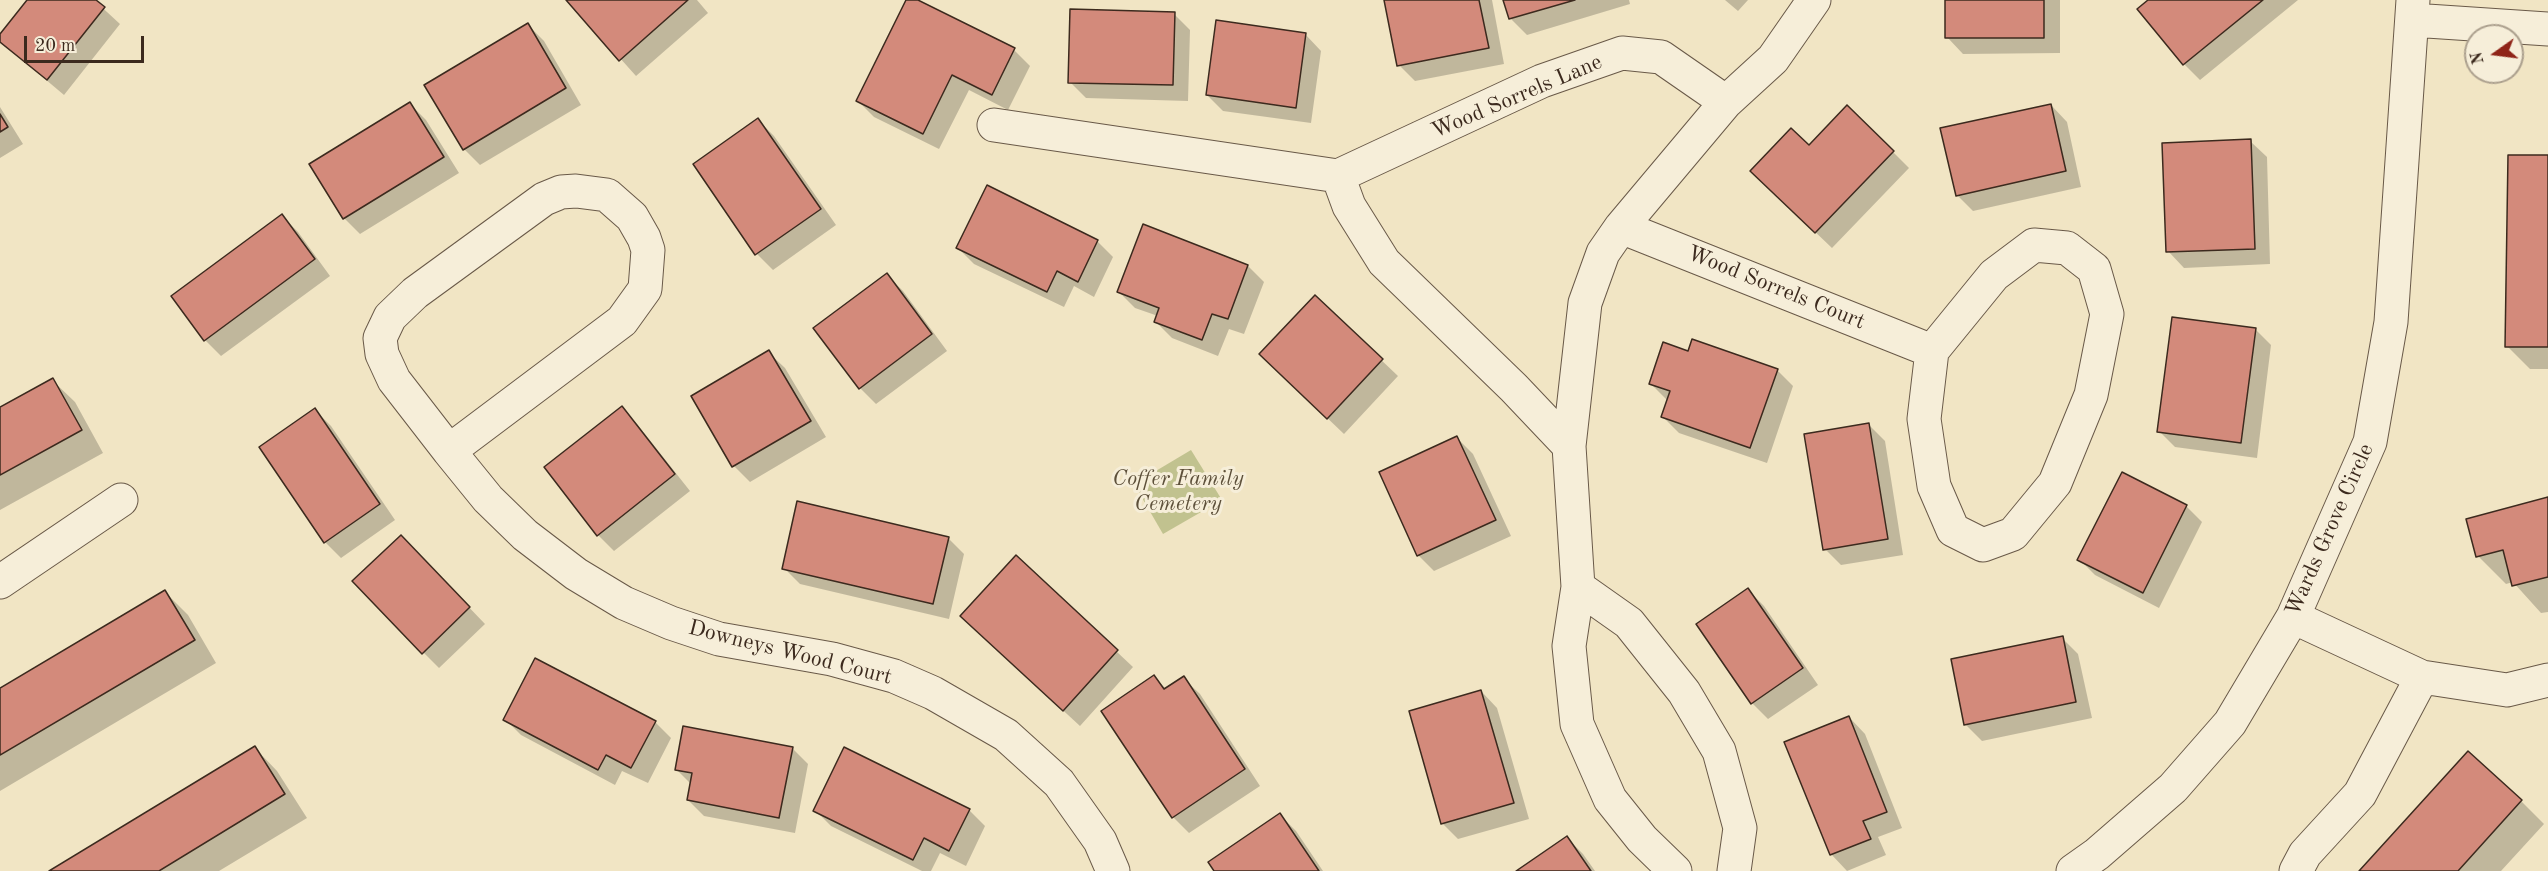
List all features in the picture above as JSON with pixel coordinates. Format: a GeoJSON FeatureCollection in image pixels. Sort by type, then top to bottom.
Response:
{"type":"FeatureCollection","features":[{"type":"Feature","properties":{"kind":"street"},"geometry":{"type":"LineString","coordinates":[[1675,871],[1642,838],[1611,799],[1577,724],[1569,646],[1578,587],[1569,446],[1585,303],[1603,253],[1621,227],[1726,102],[1773,59],[1814,0]]}},
{"type":"Feature","properties":{"kind":"street"},"geometry":{"type":"LineString","coordinates":[[2413,10],[2548,29]]}},
{"type":"Feature","properties":{"kind":"street","name":"Wards Grove Circle"},"geometry":{"type":"LineString","coordinates":[[2073,871],[2097,855],[2173,788],[2230,723],[2293,617],[2370,442],[2391,322],[2413,10]]}},
{"type":"Feature","properties":{"kind":"street","name":"Wood Sorrels Lane"},"geometry":{"type":"LineString","coordinates":[[1338,176],[1542,81],[1622,53],[1661,57],[1726,102]]}},
{"type":"Feature","properties":{"kind":"street"},"geometry":{"type":"LineString","coordinates":[[994,125],[1338,176],[1349,206],[1384,261],[1514,388],[1569,446]]}},
{"type":"Feature","properties":{"kind":"street","name":"Downeys Wood Court"},"geometry":{"type":"LineString","coordinates":[[448,451],[622,321],[645,289],[648,250],[644,238],[632,217],[607,195],[576,191],[561,192],[544,199],[415,293],[390,317],[380,338],[382,354],[394,380],[448,451],[488,500],[525,535],[576,574],[624,603],[671,623],[719,639],[832,659],[894,676],[933,693],[1006,735],[1059,783],[1100,841],[1113,871]]}},
{"type":"Feature","properties":{"kind":"street","name":"Wood Sorrels Court"},"geometry":{"type":"LineString","coordinates":[[1621,227],[1932,351]]}},
{"type":"Feature","properties":{"kind":"street"},"geometry":{"type":"LineString","coordinates":[[2034,245],[2067,248],[2094,268],[2107,314],[2091,395],[2055,483],[2013,534],[1983,545],[1953,530],[1934,486],[1924,419],[1932,351],[1994,274],[2034,245]]}},
{"type":"Feature","properties":{"kind":"street"},"geometry":{"type":"LineString","coordinates":[[0,582],[121,500]]}},
{"type":"Feature","properties":{"kind":"street"},"geometry":{"type":"LineString","coordinates":[[1578,587],[1629,623],[1684,692],[1719,752],[1740,828],[1734,871]]}},
{"type":"Feature","properties":{"kind":"street"},"geometry":{"type":"LineString","coordinates":[[2293,617],[2422,677],[2507,690],[2548,680]]}},
{"type":"Feature","properties":{"kind":"street"},"geometry":{"type":"LineString","coordinates":[[2296,871],[2305,854],[2360,794],[2422,677]]}},
{"type":"Feature","properties":{"kind":"green space","name":"Coffer Family Cemetery"},"geometry":{"type":"Polygon","coordinates":[[[1191,450],[1222,500],[1163,534],[1134,484],[1191,450]]]}},
{"type":"Feature","properties":{"kind":"building"},"geometry":{"type":"Polygon","coordinates":[[[27,0],[96,0],[105,7],[47,80],[0,42],[0,34],[27,0]]]}},
{"type":"Feature","properties":{"kind":"building"},"geometry":{"type":"Polygon","coordinates":[[[566,0],[688,0],[619,61],[566,0]]]}},
{"type":"Feature","properties":{"kind":"building"},"geometry":{"type":"Polygon","coordinates":[[[906,0],[918,0],[1015,48],[992,95],[952,75],[923,134],[856,101],[906,0]]]}},
{"type":"Feature","properties":{"kind":"building"},"geometry":{"type":"Polygon","coordinates":[[[1384,0],[1479,0],[1489,48],[1397,66],[1384,0]]]}},
{"type":"Feature","properties":{"kind":"building"},"geometry":{"type":"Polygon","coordinates":[[[1503,0],[1575,0],[1509,19],[1503,0]]]}},
{"type":"Feature","properties":{"kind":"building"},"geometry":{"type":"Polygon","coordinates":[[[1945,0],[2044,0],[2044,38],[1945,38],[1945,0]]]}},
{"type":"Feature","properties":{"kind":"building"},"geometry":{"type":"Polygon","coordinates":[[[2148,0],[2263,0],[2183,65],[2137,9],[2148,0]]]}},
{"type":"Feature","properties":{"kind":"building"},"geometry":{"type":"Polygon","coordinates":[[[1070,9],[1175,12],[1173,85],[1068,83],[1070,9]]]}},
{"type":"Feature","properties":{"kind":"building"},"geometry":{"type":"Polygon","coordinates":[[[1216,20],[1306,33],[1296,108],[1206,95],[1216,20]]]}},
{"type":"Feature","properties":{"kind":"building"},"geometry":{"type":"Polygon","coordinates":[[[528,23],[566,88],[463,150],[424,85],[528,23]]]}},
{"type":"Feature","properties":{"kind":"building"},"geometry":{"type":"Polygon","coordinates":[[[410,102],[444,157],[343,219],[309,164],[410,102]]]}},
{"type":"Feature","properties":{"kind":"building"},"geometry":{"type":"Polygon","coordinates":[[[2051,104],[2066,171],[1956,196],[1940,128],[2051,104]]]}},
{"type":"Feature","properties":{"kind":"building"},"geometry":{"type":"Polygon","coordinates":[[[1847,105],[1894,151],[1815,233],[1750,171],[1791,128],[1809,145],[1847,105]]]}},
{"type":"Feature","properties":{"kind":"building"},"geometry":{"type":"Polygon","coordinates":[[[0,114],[8,127],[0,132],[0,114]]]}},
{"type":"Feature","properties":{"kind":"building"},"geometry":{"type":"Polygon","coordinates":[[[758,118],[821,209],[755,255],[693,164],[758,118]]]}},
{"type":"Feature","properties":{"kind":"building"},"geometry":{"type":"Polygon","coordinates":[[[2251,139],[2255,249],[2166,252],[2162,143],[2251,139]]]}},
{"type":"Feature","properties":{"kind":"building"},"geometry":{"type":"Polygon","coordinates":[[[2508,155],[2548,155],[2548,347],[2505,347],[2508,155]]]}},
{"type":"Feature","properties":{"kind":"building"},"geometry":{"type":"Polygon","coordinates":[[[987,185],[1098,240],[1078,282],[1057,271],[1047,292],[956,248],[987,185]]]}},
{"type":"Feature","properties":{"kind":"building"},"geometry":{"type":"Polygon","coordinates":[[[282,214],[315,259],[204,341],[171,296],[282,214]]]}},
{"type":"Feature","properties":{"kind":"building"},"geometry":{"type":"Polygon","coordinates":[[[1143,224],[1248,265],[1228,319],[1212,314],[1202,340],[1154,322],[1159,308],[1117,292],[1143,224]]]}},
{"type":"Feature","properties":{"kind":"building"},"geometry":{"type":"Polygon","coordinates":[[[887,273],[932,334],[859,389],[813,328],[887,273]]]}},
{"type":"Feature","properties":{"kind":"building"},"geometry":{"type":"Polygon","coordinates":[[[1315,295],[1383,359],[1327,419],[1259,354],[1315,295]]]}},
{"type":"Feature","properties":{"kind":"building"},"geometry":{"type":"Polygon","coordinates":[[[2172,317],[2256,328],[2241,443],[2157,432],[2172,317]]]}},
{"type":"Feature","properties":{"kind":"building"},"geometry":{"type":"Polygon","coordinates":[[[1692,339],[1778,369],[1750,448],[1661,417],[1670,391],[1649,384],[1663,342],[1688,351],[1692,339]]]}},
{"type":"Feature","properties":{"kind":"building"},"geometry":{"type":"Polygon","coordinates":[[[769,350],[811,421],[732,467],[691,396],[769,350]]]}},
{"type":"Feature","properties":{"kind":"building"},"geometry":{"type":"Polygon","coordinates":[[[53,378],[82,430],[0,475],[0,407],[53,378]]]}},
{"type":"Feature","properties":{"kind":"building"},"geometry":{"type":"Polygon","coordinates":[[[622,406],[675,474],[597,536],[544,467],[622,406]]]}},
{"type":"Feature","properties":{"kind":"building"},"geometry":{"type":"Polygon","coordinates":[[[315,408],[380,504],[324,543],[259,447],[315,408]]]}},
{"type":"Feature","properties":{"kind":"building"},"geometry":{"type":"Polygon","coordinates":[[[1869,423],[1888,539],[1823,550],[1804,434],[1869,423]]]}},
{"type":"Feature","properties":{"kind":"building"},"geometry":{"type":"Polygon","coordinates":[[[1457,436],[1496,520],[1417,556],[1379,472],[1457,436]]]}},
{"type":"Feature","properties":{"kind":"building"},"geometry":{"type":"Polygon","coordinates":[[[2122,472],[2187,505],[2143,593],[2077,560],[2122,472]]]}},
{"type":"Feature","properties":{"kind":"building"},"geometry":{"type":"Polygon","coordinates":[[[2548,497],[2548,577],[2512,586],[2503,550],[2476,557],[2466,519],[2548,497]]]}},
{"type":"Feature","properties":{"kind":"building"},"geometry":{"type":"Polygon","coordinates":[[[797,501],[949,537],[933,604],[782,569],[797,501]]]}},
{"type":"Feature","properties":{"kind":"building"},"geometry":{"type":"Polygon","coordinates":[[[401,535],[470,607],[422,654],[352,581],[401,535]]]}},
{"type":"Feature","properties":{"kind":"building"},"geometry":{"type":"Polygon","coordinates":[[[1016,555],[1118,650],[1063,711],[960,616],[1016,555]]]}},
{"type":"Feature","properties":{"kind":"building"},"geometry":{"type":"Polygon","coordinates":[[[1748,588],[1803,668],[1751,704],[1696,624],[1748,588]]]}},
{"type":"Feature","properties":{"kind":"building"},"geometry":{"type":"Polygon","coordinates":[[[165,590],[195,640],[0,755],[0,688],[165,590]]]}},
{"type":"Feature","properties":{"kind":"building"},"geometry":{"type":"Polygon","coordinates":[[[2063,636],[2076,702],[1964,725],[1951,659],[2063,636]]]}},
{"type":"Feature","properties":{"kind":"building"},"geometry":{"type":"Polygon","coordinates":[[[535,658],[656,721],[631,768],[606,755],[598,770],[503,720],[535,658]]]}},
{"type":"Feature","properties":{"kind":"building"},"geometry":{"type":"Polygon","coordinates":[[[1154,675],[1164,689],[1184,676],[1245,769],[1172,818],[1101,711],[1154,675]]]}},
{"type":"Feature","properties":{"kind":"building"},"geometry":{"type":"Polygon","coordinates":[[[1481,690],[1514,803],[1441,824],[1409,711],[1481,690]]]}},
{"type":"Feature","properties":{"kind":"building"},"geometry":{"type":"Polygon","coordinates":[[[1849,716],[1887,812],[1863,821],[1871,839],[1830,855],[1784,742],[1849,716]]]}},
{"type":"Feature","properties":{"kind":"building"},"geometry":{"type":"Polygon","coordinates":[[[683,726],[793,747],[779,818],[687,800],[692,773],[675,770],[683,726]]]}},
{"type":"Feature","properties":{"kind":"building"},"geometry":{"type":"Polygon","coordinates":[[[255,746],[285,794],[159,871],[49,871],[255,746]]]}},
{"type":"Feature","properties":{"kind":"building"},"geometry":{"type":"Polygon","coordinates":[[[844,747],[970,809],[949,851],[924,838],[913,860],[813,811],[844,747]]]}},
{"type":"Feature","properties":{"kind":"building"},"geometry":{"type":"Polygon","coordinates":[[[2468,751],[2522,800],[2458,871],[2359,871],[2468,751]]]}},
{"type":"Feature","properties":{"kind":"building"},"geometry":{"type":"Polygon","coordinates":[[[1280,813],[1319,871],[1214,871],[1208,862],[1280,813]]]}},
{"type":"Feature","properties":{"kind":"building"},"geometry":{"type":"Polygon","coordinates":[[[1567,836],[1591,871],[1516,871],[1567,836]]]}}]}
